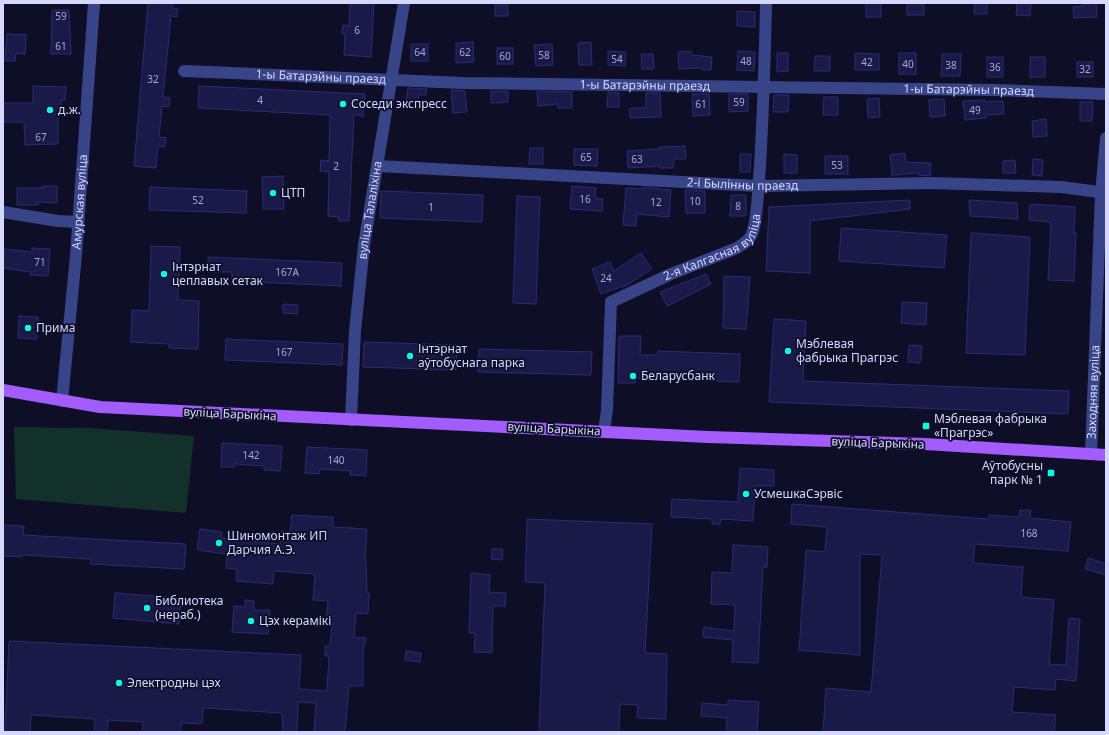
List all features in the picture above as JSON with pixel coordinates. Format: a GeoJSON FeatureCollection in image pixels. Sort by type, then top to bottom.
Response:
{"type":"FeatureCollection","features":[{"type":"Feature","properties":{"kind":"main road","name":"вуліца Барыкіна"},"geometry":{"type":"LineString","coordinates":[[3,390],[100,407],[350,420],[925,444],[1106,455]]}},
{"type":"Feature","properties":{"kind":"street","name":"Амурская вуліца"},"geometry":{"type":"LineString","coordinates":[[62,401],[78,222],[94,3]]}},
{"type":"Feature","properties":{"kind":"street","name":"вуліца Талаліхіна"},"geometry":{"type":"LineString","coordinates":[[350,420],[355,331],[364,245],[404,3]]}},
{"type":"Feature","properties":{"kind":"street","name":"2-я Калгасная вуліца"},"geometry":{"type":"LineString","coordinates":[[604,431],[607,410],[611,302],[671,274],[737,248],[747,242],[754,228],[765,88],[766,3]]}},
{"type":"Feature","properties":{"kind":"street","name":"1-ы Батарэйны праезд"},"geometry":{"type":"LineString","coordinates":[[184,71],[463,83],[1001,90],[1106,94]]}},
{"type":"Feature","properties":{"kind":"street","name":"Заходняя вуліца"},"geometry":{"type":"LineString","coordinates":[[1091,454],[1106,138]]}},
{"type":"Feature","properties":{"kind":"street","name":"2-і Былінны праезд"},"geometry":{"type":"LineString","coordinates":[[378,166],[758,186],[932,183],[1061,187],[1104,193]]}},
{"type":"Feature","properties":{"kind":"street"},"geometry":{"type":"LineString","coordinates":[[3,212],[58,221],[78,222]]}},
{"type":"Feature","properties":{"kind":"green space"},"geometry":{"type":"Polygon","coordinates":[[[14,427],[90,428],[194,436],[186,513],[16,499],[14,427]]]}},
{"type":"Feature","properties":{"kind":"building"},"geometry":{"type":"Polygon","coordinates":[[[148,3],[172,3],[172,8],[178,9],[177,17],[171,16],[163,97],[170,98],[169,107],[162,106],[159,137],[166,138],[165,147],[158,146],[156,168],[134,166],[148,3]]]}},
{"type":"Feature","properties":{"kind":"building"},"geometry":{"type":"Polygon","coordinates":[[[350,3],[374,3],[371,57],[344,55],[345,34],[342,34],[343,25],[349,26],[350,3]]]}},
{"type":"Feature","properties":{"kind":"building"},"geometry":{"type":"Polygon","coordinates":[[[866,3],[881,3],[881,17],[866,17],[866,3]]]}},
{"type":"Feature","properties":{"kind":"building"},"geometry":{"type":"Polygon","coordinates":[[[907,3],[924,4],[924,15],[907,15],[907,3]]]}},
{"type":"Feature","properties":{"kind":"building"},"geometry":{"type":"Polygon","coordinates":[[[975,3],[987,3],[987,14],[974,14],[975,3]]]}},
{"type":"Feature","properties":{"kind":"building"},"geometry":{"type":"Polygon","coordinates":[[[1017,3],[1031,3],[1030,16],[1016,15],[1017,3]]]}},
{"type":"Feature","properties":{"kind":"building"},"geometry":{"type":"Polygon","coordinates":[[[1083,3],[1096,3],[1097,17],[1074,18],[1073,7],[1083,6],[1083,3]]]}},
{"type":"Feature","properties":{"kind":"building"},"geometry":{"type":"Polygon","coordinates":[[[495,5],[508,5],[508,16],[495,16],[495,5]]]}},
{"type":"Feature","properties":{"kind":"building"},"geometry":{"type":"Polygon","coordinates":[[[52,10],[69,10],[71,54],[51,54],[52,10]]]}},
{"type":"Feature","properties":{"kind":"building"},"geometry":{"type":"Polygon","coordinates":[[[737,11],[755,12],[755,27],[737,26],[737,11]]]}},
{"type":"Feature","properties":{"kind":"building"},"geometry":{"type":"Polygon","coordinates":[[[7,34],[26,35],[25,54],[16,53],[15,61],[5,61],[7,34]]]}},
{"type":"Feature","properties":{"kind":"building"},"geometry":{"type":"Polygon","coordinates":[[[473,42],[474,62],[456,63],[456,43],[473,42]]]}},
{"type":"Feature","properties":{"kind":"building"},"geometry":{"type":"Polygon","coordinates":[[[591,42],[592,65],[579,65],[578,43],[591,42]]]}},
{"type":"Feature","properties":{"kind":"building"},"geometry":{"type":"Polygon","coordinates":[[[411,44],[428,44],[428,61],[411,61],[411,44]]]}},
{"type":"Feature","properties":{"kind":"building"},"geometry":{"type":"Polygon","coordinates":[[[552,44],[553,65],[536,66],[534,45],[552,44]]]}},
{"type":"Feature","properties":{"kind":"building"},"geometry":{"type":"Polygon","coordinates":[[[497,48],[513,48],[513,64],[497,64],[497,48]]]}},
{"type":"Feature","properties":{"kind":"building"},"geometry":{"type":"Polygon","coordinates":[[[608,51],[626,52],[625,66],[608,65],[608,51]]]}},
{"type":"Feature","properties":{"kind":"building"},"geometry":{"type":"Polygon","coordinates":[[[691,51],[692,55],[712,57],[711,70],[702,70],[702,68],[679,69],[678,52],[691,51]]]}},
{"type":"Feature","properties":{"kind":"building"},"geometry":{"type":"Polygon","coordinates":[[[738,51],[755,52],[754,71],[737,70],[738,51]]]}},
{"type":"Feature","properties":{"kind":"building"},"geometry":{"type":"Polygon","coordinates":[[[777,53],[788,53],[788,71],[777,72],[777,53]]]}},
{"type":"Feature","properties":{"kind":"building"},"geometry":{"type":"Polygon","coordinates":[[[855,53],[879,54],[879,70],[855,70],[855,53]]]}},
{"type":"Feature","properties":{"kind":"building"},"geometry":{"type":"Polygon","coordinates":[[[899,53],[916,53],[916,74],[899,74],[899,53]]]}},
{"type":"Feature","properties":{"kind":"building"},"geometry":{"type":"Polygon","coordinates":[[[641,54],[653,54],[654,69],[642,69],[641,54]]]}},
{"type":"Feature","properties":{"kind":"building"},"geometry":{"type":"Polygon","coordinates":[[[942,54],[961,54],[960,76],[941,76],[942,54]]]}},
{"type":"Feature","properties":{"kind":"building"},"geometry":{"type":"Polygon","coordinates":[[[815,56],[830,56],[830,71],[814,71],[815,56]]]}},
{"type":"Feature","properties":{"kind":"building"},"geometry":{"type":"Polygon","coordinates":[[[987,57],[1003,57],[1003,77],[987,77],[987,57]]]}},
{"type":"Feature","properties":{"kind":"building"},"geometry":{"type":"Polygon","coordinates":[[[1030,57],[1045,57],[1045,77],[1030,77],[1030,57]]]}},
{"type":"Feature","properties":{"kind":"building"},"geometry":{"type":"Polygon","coordinates":[[[1077,62],[1093,62],[1093,77],[1077,77],[1077,62]]]}},
{"type":"Feature","properties":{"kind":"building"},"geometry":{"type":"Polygon","coordinates":[[[33,86],[66,87],[65,100],[61,100],[61,114],[58,114],[58,144],[25,145],[24,122],[3,122],[3,103],[33,103],[33,86]]]}},
{"type":"Feature","properties":{"kind":"building"},"geometry":{"type":"Polygon","coordinates":[[[199,86],[365,94],[363,117],[354,114],[349,221],[338,221],[339,217],[328,216],[329,172],[320,171],[321,160],[329,161],[330,115],[198,108],[199,86]]]}},
{"type":"Feature","properties":{"kind":"building"},"geometry":{"type":"Polygon","coordinates":[[[408,88],[427,89],[426,95],[419,95],[418,104],[406,103],[408,88]]]}},
{"type":"Feature","properties":{"kind":"building"},"geometry":{"type":"Polygon","coordinates":[[[451,90],[465,91],[467,112],[453,113],[451,90]]]}},
{"type":"Feature","properties":{"kind":"building"},"geometry":{"type":"Polygon","coordinates":[[[491,91],[508,91],[508,102],[491,103],[491,91]]]}},
{"type":"Feature","properties":{"kind":"building"},"geometry":{"type":"Polygon","coordinates":[[[537,91],[572,92],[572,108],[558,108],[558,104],[538,106],[537,91]]]}},
{"type":"Feature","properties":{"kind":"building"},"geometry":{"type":"Polygon","coordinates":[[[608,92],[619,93],[619,107],[607,107],[608,92]]]}},
{"type":"Feature","properties":{"kind":"building"},"geometry":{"type":"Polygon","coordinates":[[[646,93],[660,93],[661,117],[630,118],[630,108],[646,108],[646,93]]]}},
{"type":"Feature","properties":{"kind":"building"},"geometry":{"type":"Polygon","coordinates":[[[692,94],[709,94],[710,115],[693,116],[692,94]]]}},
{"type":"Feature","properties":{"kind":"building"},"geometry":{"type":"Polygon","coordinates":[[[729,94],[748,94],[748,111],[729,112],[729,94]]]}},
{"type":"Feature","properties":{"kind":"building"},"geometry":{"type":"Polygon","coordinates":[[[774,95],[789,95],[788,112],[773,112],[774,95]]]}},
{"type":"Feature","properties":{"kind":"building"},"geometry":{"type":"Polygon","coordinates":[[[824,97],[838,97],[838,115],[823,115],[824,97]]]}},
{"type":"Feature","properties":{"kind":"building"},"geometry":{"type":"Polygon","coordinates":[[[879,98],[880,117],[868,118],[867,99],[879,98]]]}},
{"type":"Feature","properties":{"kind":"building"},"geometry":{"type":"Polygon","coordinates":[[[944,99],[945,116],[930,117],[929,100],[944,99]]]}},
{"type":"Feature","properties":{"kind":"building"},"geometry":{"type":"Polygon","coordinates":[[[985,100],[985,102],[1003,101],[1004,114],[986,115],[986,118],[965,120],[963,101],[985,100]]]}},
{"type":"Feature","properties":{"kind":"building"},"geometry":{"type":"Polygon","coordinates":[[[1080,102],[1093,102],[1092,121],[1080,121],[1080,102]]]}},
{"type":"Feature","properties":{"kind":"building"},"geometry":{"type":"Polygon","coordinates":[[[1046,119],[1047,136],[1033,137],[1032,121],[1046,119]]]}},
{"type":"Feature","properties":{"kind":"building"},"geometry":{"type":"Polygon","coordinates":[[[685,146],[686,159],[674,159],[673,168],[659,168],[659,166],[628,168],[627,151],[659,149],[659,147],[685,146]]]}},
{"type":"Feature","properties":{"kind":"building"},"geometry":{"type":"Polygon","coordinates":[[[530,148],[543,148],[543,164],[529,164],[530,148]]]}},
{"type":"Feature","properties":{"kind":"building"},"geometry":{"type":"Polygon","coordinates":[[[574,149],[598,149],[597,166],[574,165],[574,149]]]}},
{"type":"Feature","properties":{"kind":"building"},"geometry":{"type":"Polygon","coordinates":[[[905,153],[905,162],[931,163],[930,176],[918,175],[919,173],[892,175],[890,155],[905,153]]]}},
{"type":"Feature","properties":{"kind":"building"},"geometry":{"type":"Polygon","coordinates":[[[740,154],[751,154],[750,172],[740,172],[740,154]]]}},
{"type":"Feature","properties":{"kind":"building"},"geometry":{"type":"Polygon","coordinates":[[[784,154],[797,155],[797,173],[784,173],[784,154]]]}},
{"type":"Feature","properties":{"kind":"building"},"geometry":{"type":"Polygon","coordinates":[[[825,156],[848,156],[848,174],[825,174],[825,156]]]}},
{"type":"Feature","properties":{"kind":"building"},"geometry":{"type":"Polygon","coordinates":[[[1033,159],[1043,160],[1042,176],[1032,175],[1033,159]]]}},
{"type":"Feature","properties":{"kind":"building"},"geometry":{"type":"Polygon","coordinates":[[[1015,160],[1016,173],[1003,173],[1003,161],[1015,160]]]}},
{"type":"Feature","properties":{"kind":"building","name":"ЦТП"},"geometry":{"type":"Polygon","coordinates":[[[283,176],[284,209],[263,209],[262,177],[283,176]]]}},
{"type":"Feature","properties":{"kind":"building"},"geometry":{"type":"Polygon","coordinates":[[[43,186],[57,186],[57,203],[38,202],[38,205],[17,205],[17,188],[43,188],[43,186]]]}},
{"type":"Feature","properties":{"kind":"building"},"geometry":{"type":"Polygon","coordinates":[[[572,186],[596,188],[595,198],[603,199],[602,211],[570,209],[572,186]]]}},
{"type":"Feature","properties":{"kind":"building"},"geometry":{"type":"Polygon","coordinates":[[[150,187],[247,191],[246,213],[149,210],[150,187]]]}},
{"type":"Feature","properties":{"kind":"building"},"geometry":{"type":"Polygon","coordinates":[[[643,187],[671,190],[669,217],[637,214],[636,226],[623,225],[626,188],[643,189],[643,187]]]}},
{"type":"Feature","properties":{"kind":"building"},"geometry":{"type":"Polygon","coordinates":[[[685,190],[705,191],[705,213],[686,213],[685,190]]]}},
{"type":"Feature","properties":{"kind":"building"},"geometry":{"type":"Polygon","coordinates":[[[381,191],[483,195],[482,222],[380,218],[381,191]]]}},
{"type":"Feature","properties":{"kind":"building"},"geometry":{"type":"Polygon","coordinates":[[[731,195],[746,195],[746,216],[730,216],[731,195]]]}},
{"type":"Feature","properties":{"kind":"building"},"geometry":{"type":"Polygon","coordinates":[[[517,196],[540,197],[536,304],[513,303],[517,196]]]}},
{"type":"Feature","properties":{"kind":"building"},"geometry":{"type":"Polygon","coordinates":[[[910,200],[910,209],[810,221],[810,273],[766,271],[769,207],[910,200]]]}},
{"type":"Feature","properties":{"kind":"building"},"geometry":{"type":"Polygon","coordinates":[[[969,200],[1017,203],[1018,219],[970,216],[969,200]]]}},
{"type":"Feature","properties":{"kind":"building"},"geometry":{"type":"Polygon","coordinates":[[[1030,204],[1075,207],[1074,233],[1076,233],[1074,281],[1048,280],[1051,222],[1029,220],[1030,204]]]}},
{"type":"Feature","properties":{"kind":"building"},"geometry":{"type":"Polygon","coordinates":[[[841,228],[947,235],[944,268],[839,261],[841,228]]]}},
{"type":"Feature","properties":{"kind":"building"},"geometry":{"type":"Polygon","coordinates":[[[971,233],[1030,237],[1025,355],[966,353],[971,233]]]}},
{"type":"Feature","properties":{"kind":"building","name":"Інтэрнат цеплавых сетак"},"geometry":{"type":"Polygon","coordinates":[[[151,246],[180,247],[178,300],[199,301],[198,349],[169,348],[169,344],[131,342],[132,310],[149,311],[151,246]]]}},
{"type":"Feature","properties":{"kind":"building"},"geometry":{"type":"Polygon","coordinates":[[[32,248],[50,249],[48,276],[30,275],[31,272],[3,268],[4,249],[32,252],[32,248]]]}},
{"type":"Feature","properties":{"kind":"building"},"geometry":{"type":"Polygon","coordinates":[[[641,253],[652,269],[627,285],[601,294],[592,269],[610,262],[614,271],[641,253]]]}},
{"type":"Feature","properties":{"kind":"building"},"geometry":{"type":"Polygon","coordinates":[[[208,257],[342,263],[341,286],[232,281],[232,272],[208,272],[208,257]]]}},
{"type":"Feature","properties":{"kind":"building"},"geometry":{"type":"Polygon","coordinates":[[[706,274],[711,284],[667,306],[660,292],[706,274]]]}},
{"type":"Feature","properties":{"kind":"building"},"geometry":{"type":"Polygon","coordinates":[[[724,276],[750,277],[746,329],[723,328],[724,276]]]}},
{"type":"Feature","properties":{"kind":"building"},"geometry":{"type":"Polygon","coordinates":[[[902,302],[927,303],[926,325],[901,323],[902,302]]]}},
{"type":"Feature","properties":{"kind":"building"},"geometry":{"type":"Polygon","coordinates":[[[283,304],[298,305],[297,314],[283,313],[283,304]]]}},
{"type":"Feature","properties":{"kind":"building","name":"Прима"},"geometry":{"type":"Polygon","coordinates":[[[19,316],[38,317],[37,339],[18,338],[19,316]]]}},
{"type":"Feature","properties":{"kind":"building"},"geometry":{"type":"Polygon","coordinates":[[[774,319],[806,321],[803,381],[1069,391],[1068,414],[769,402],[774,319]]]}},
{"type":"Feature","properties":{"kind":"building"},"geometry":{"type":"Polygon","coordinates":[[[619,336],[641,336],[640,355],[658,355],[658,351],[740,354],[739,382],[635,378],[635,383],[618,383],[619,336]]]}},
{"type":"Feature","properties":{"kind":"building"},"geometry":{"type":"Polygon","coordinates":[[[226,339],[343,344],[342,365],[225,360],[226,339]]]}},
{"type":"Feature","properties":{"kind":"building","name":"Інтэрнат аўтобуснага парка"},"geometry":{"type":"Polygon","coordinates":[[[364,342],[457,345],[456,370],[363,367],[364,342]]]}},
{"type":"Feature","properties":{"kind":"building"},"geometry":{"type":"Polygon","coordinates":[[[909,345],[922,346],[920,363],[908,362],[909,345]]]}},
{"type":"Feature","properties":{"kind":"building"},"geometry":{"type":"Polygon","coordinates":[[[479,349],[592,352],[591,375],[478,372],[479,349]]]}},
{"type":"Feature","properties":{"kind":"building"},"geometry":{"type":"Polygon","coordinates":[[[222,443],[282,446],[280,471],[264,470],[264,466],[234,464],[234,467],[221,467],[222,443]]]}},
{"type":"Feature","properties":{"kind":"building"},"geometry":{"type":"Polygon","coordinates":[[[307,447],[367,450],[366,476],[350,475],[351,471],[320,469],[319,474],[305,473],[307,447]]]}},
{"type":"Feature","properties":{"kind":"building"},"geometry":{"type":"Polygon","coordinates":[[[740,468],[774,470],[774,486],[755,486],[753,521],[721,519],[720,524],[712,524],[712,519],[671,517],[672,499],[738,502],[740,468]]]}},
{"type":"Feature","properties":{"kind":"building"},"geometry":{"type":"Polygon","coordinates":[[[792,504],[988,519],[989,515],[1019,517],[1020,510],[1031,510],[1030,518],[1071,522],[1068,551],[975,544],[973,563],[1023,567],[1021,597],[1054,600],[1049,664],[1066,665],[1069,618],[1080,619],[1076,681],[1056,679],[1055,690],[1014,687],[1012,712],[1056,715],[1054,732],[823,732],[826,688],[871,692],[882,555],[860,554],[860,655],[799,650],[806,550],[825,552],[827,527],[791,524],[792,504]]]}},
{"type":"Feature","properties":{"kind":"building"},"geometry":{"type":"Polygon","coordinates":[[[292,515],[333,517],[333,527],[367,529],[365,560],[367,593],[369,593],[368,614],[356,613],[354,637],[366,638],[363,651],[363,686],[349,686],[345,732],[314,732],[316,703],[298,702],[297,732],[283,732],[282,713],[203,708],[202,724],[181,723],[181,732],[142,732],[143,722],[108,720],[107,732],[94,732],[95,719],[31,715],[30,732],[5,732],[9,641],[301,655],[299,689],[327,691],[329,656],[325,656],[325,646],[330,646],[332,623],[326,623],[328,601],[313,600],[315,574],[274,571],[273,584],[236,581],[237,569],[226,568],[227,554],[197,550],[200,529],[222,532],[221,538],[280,544],[281,531],[290,532],[292,515]]]}},
{"type":"Feature","properties":{"kind":"building"},"geometry":{"type":"Polygon","coordinates":[[[527,519],[652,524],[645,653],[667,654],[666,719],[637,718],[638,705],[620,704],[619,732],[539,732],[545,583],[525,582],[527,519]]]}},
{"type":"Feature","properties":{"kind":"building"},"geometry":{"type":"Polygon","coordinates":[[[3,525],[24,526],[23,535],[186,544],[184,569],[90,564],[91,559],[22,555],[21,557],[3,556],[3,525]]]}},
{"type":"Feature","properties":{"kind":"building"},"geometry":{"type":"Polygon","coordinates":[[[733,545],[768,547],[767,567],[763,567],[758,663],[732,662],[733,640],[703,637],[704,627],[734,631],[735,605],[711,604],[712,572],[732,573],[733,545]]]}},
{"type":"Feature","properties":{"kind":"building"},"geometry":{"type":"Polygon","coordinates":[[[492,549],[503,549],[502,560],[491,559],[492,549]]]}},
{"type":"Feature","properties":{"kind":"building"},"geometry":{"type":"Polygon","coordinates":[[[1088,558],[1106,564],[1106,575],[1085,569],[1088,558]]]}},
{"type":"Feature","properties":{"kind":"building"},"geometry":{"type":"Polygon","coordinates":[[[471,573],[490,575],[489,592],[506,593],[505,606],[493,606],[492,653],[474,652],[475,633],[469,633],[471,573]]]}},
{"type":"Feature","properties":{"kind":"building","name":"Библиотека (нераб.)"},"geometry":{"type":"Polygon","coordinates":[[[115,593],[181,598],[179,624],[113,618],[115,593]]]}},
{"type":"Feature","properties":{"kind":"building","name":"Цэх керамікі"},"geometry":{"type":"Polygon","coordinates":[[[245,600],[254,601],[254,610],[270,610],[268,634],[232,632],[234,606],[245,607],[245,600]]]}},
{"type":"Feature","properties":{"kind":"building"},"geometry":{"type":"Polygon","coordinates":[[[406,651],[421,653],[420,662],[405,660],[406,651]]]}},
{"type":"Feature","properties":{"kind":"building"},"geometry":{"type":"Polygon","coordinates":[[[728,700],[759,702],[757,732],[726,732],[727,718],[701,716],[702,703],[728,705],[728,700]]]}},
{"type":"Feature","properties":{"kind":"place","name":"Соседи экспресс"},"geometry":{"type":"Point","coordinates":[343,104]}},
{"type":"Feature","properties":{"kind":"place","name":"д.ж."},"geometry":{"type":"Point","coordinates":[50,110]}},
{"type":"Feature","properties":{"kind":"place","name":"ЦТП"},"geometry":{"type":"Point","coordinates":[273,193]}},
{"type":"Feature","properties":{"kind":"place","name":"Інтэрнат цеплавых сетак"},"geometry":{"type":"Point","coordinates":[164,274]}},
{"type":"Feature","properties":{"kind":"place","name":"Прима"},"geometry":{"type":"Point","coordinates":[28,328]}},
{"type":"Feature","properties":{"kind":"place","name":"Мэблевая фабрыка Прагрэс"},"geometry":{"type":"Point","coordinates":[788,351]}},
{"type":"Feature","properties":{"kind":"place","name":"Інтэрнат аўтобуснага парка"},"geometry":{"type":"Point","coordinates":[410,356]}},
{"type":"Feature","properties":{"kind":"place","name":"Беларусбанк"},"geometry":{"type":"Point","coordinates":[633,376]}},
{"type":"Feature","properties":{"kind":"place","name":"Мэблевая фабрыка «Прагрэс»"},"geometry":{"type":"Point","coordinates":[926,426]}},
{"type":"Feature","properties":{"kind":"place","name":"Аўтобусны парк № 1"},"geometry":{"type":"Point","coordinates":[1051,473]}},
{"type":"Feature","properties":{"kind":"place","name":"УсмешкаСэрвіс"},"geometry":{"type":"Point","coordinates":[746,494]}},
{"type":"Feature","properties":{"kind":"place","name":"Шиномонтаж ИП Дарчия А.Э."},"geometry":{"type":"Point","coordinates":[219,543]}},
{"type":"Feature","properties":{"kind":"place","name":"Библиотека (нераб.)"},"geometry":{"type":"Point","coordinates":[147,608]}},
{"type":"Feature","properties":{"kind":"place","name":"Цэх керамікі"},"geometry":{"type":"Point","coordinates":[251,621]}},
{"type":"Feature","properties":{"kind":"place","name":"Электродны цэх"},"geometry":{"type":"Point","coordinates":[119,683]}}]}
